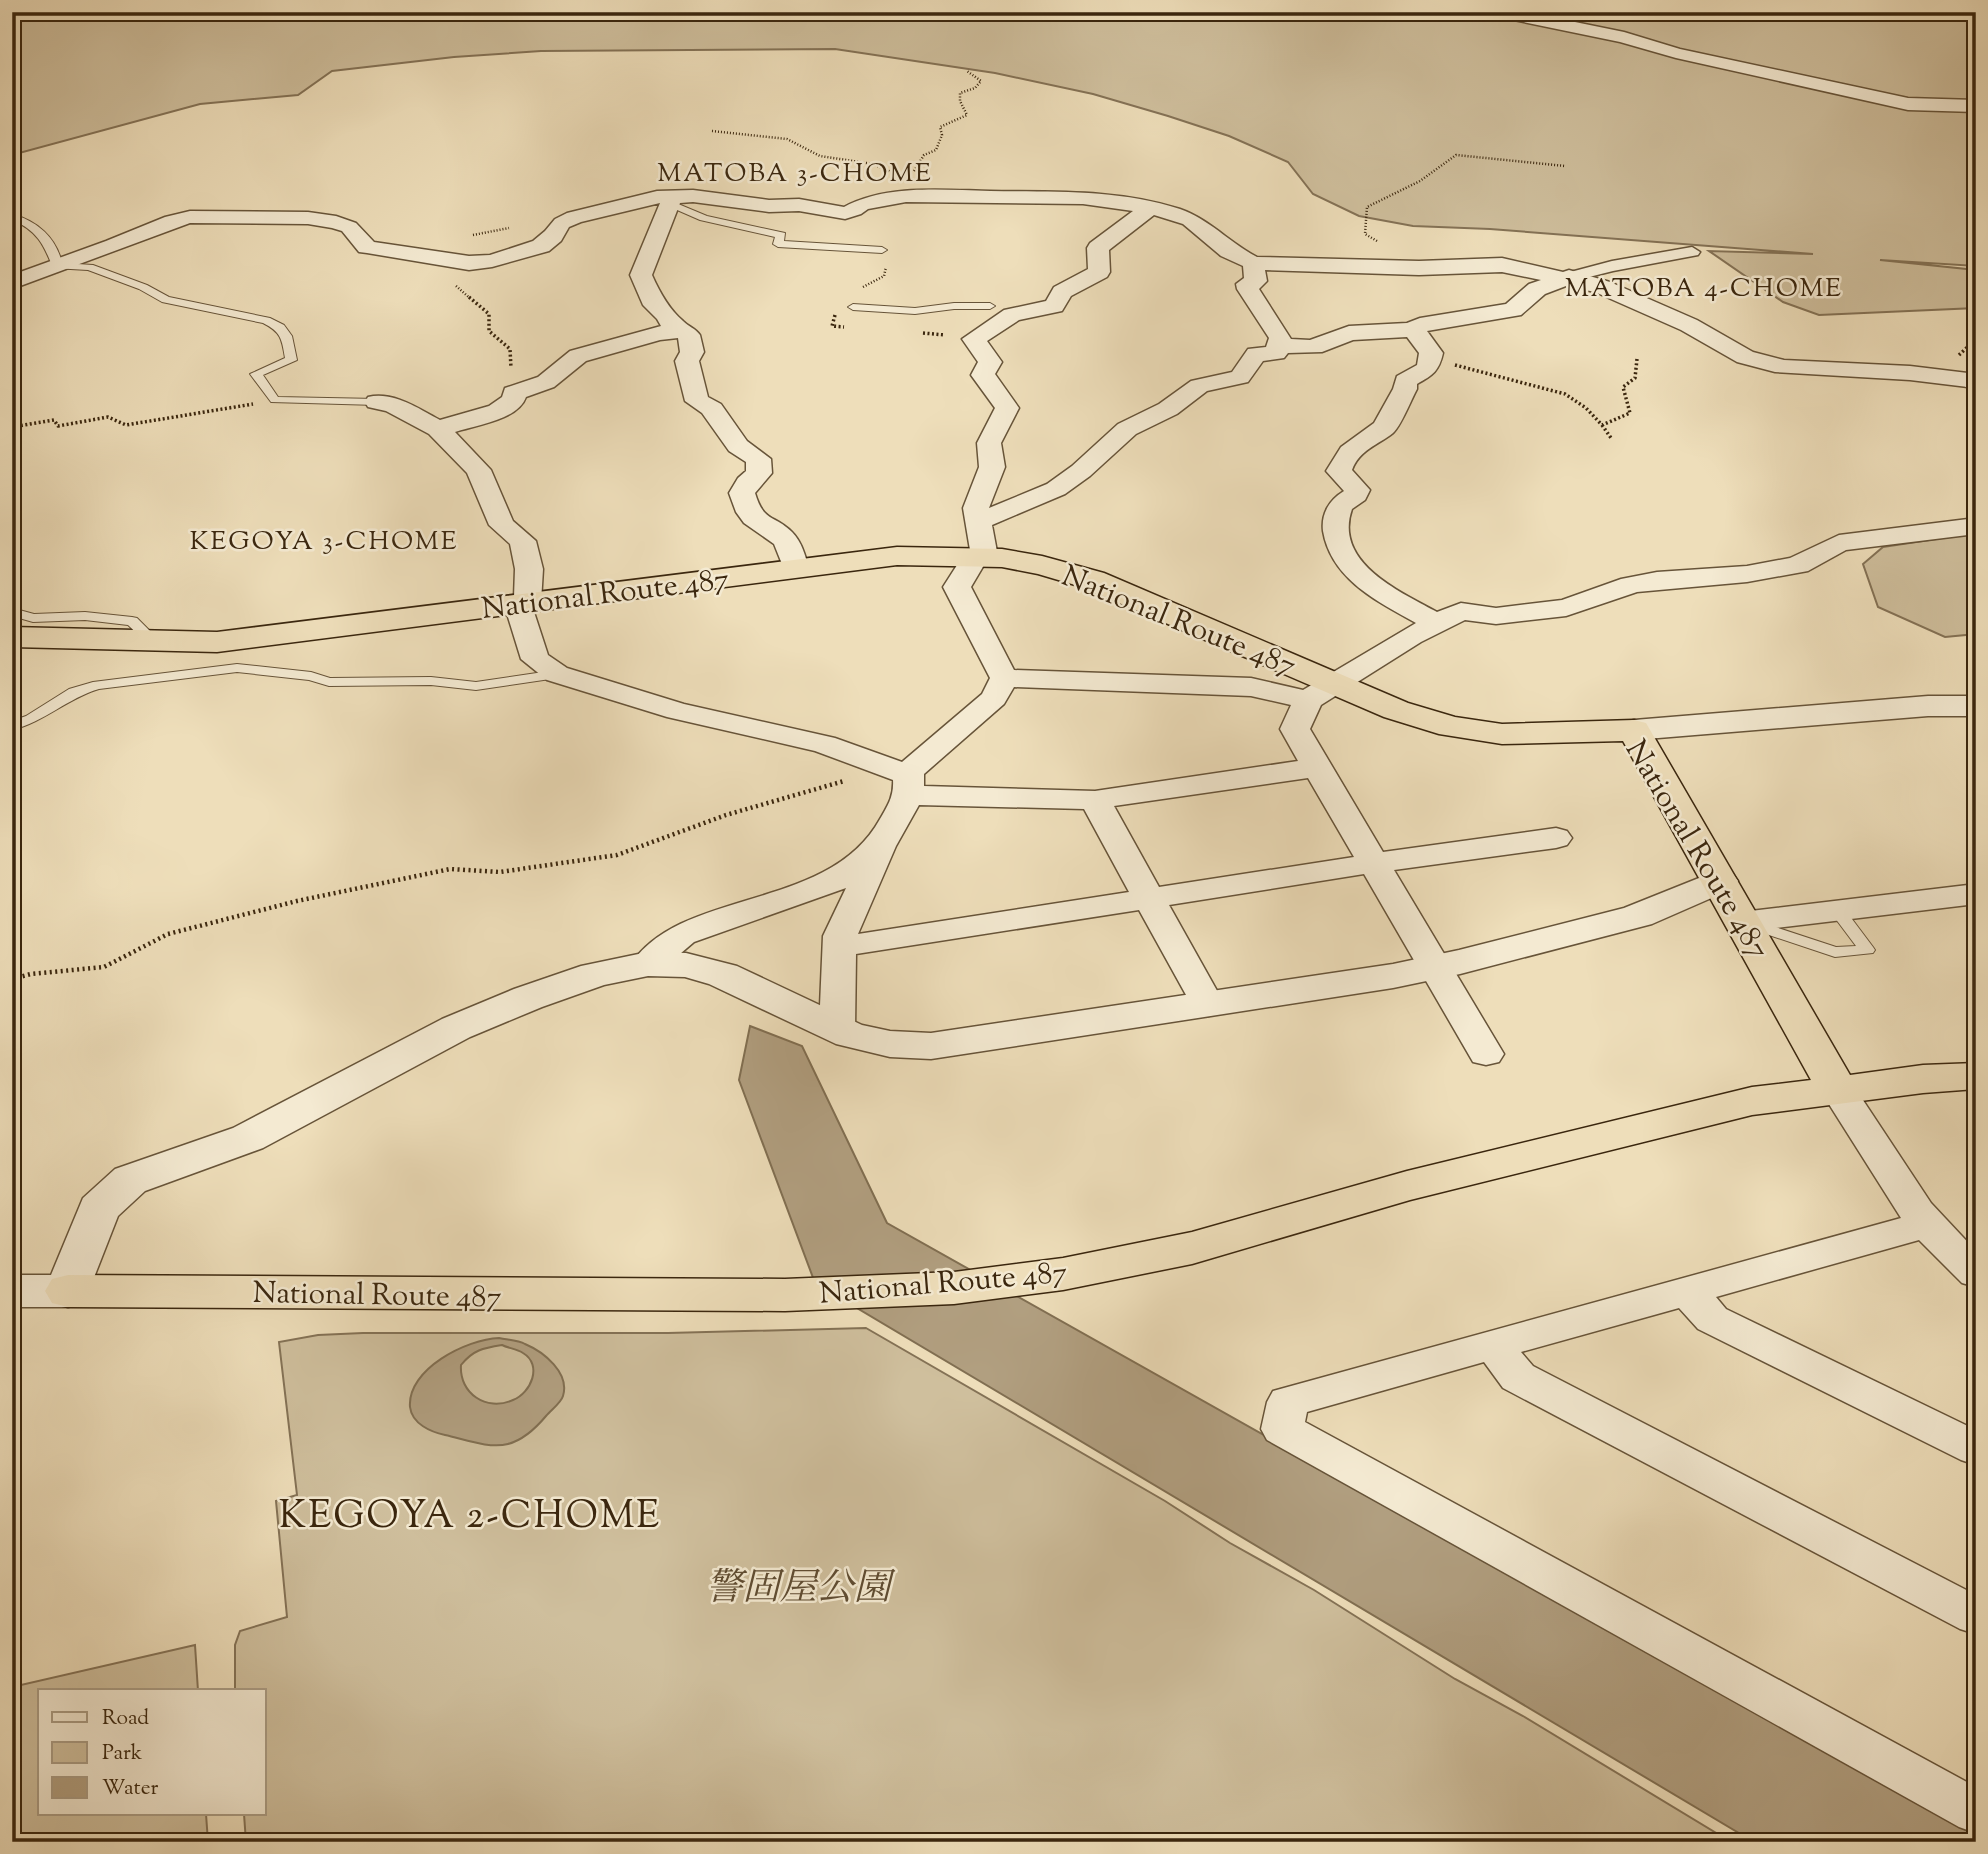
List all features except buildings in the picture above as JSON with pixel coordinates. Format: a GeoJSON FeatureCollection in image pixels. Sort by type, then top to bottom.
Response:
{"type":"FeatureCollection","features":[{"type":"Feature","properties":{"kind":"highway","name":"National Route 487"},"geometry":{"type":"LineString","coordinates":[[12,637],[217,642],[897,556],[980,557],[1042,565],[1093,580],[1321,692],[1396,710],[1451,727],[1502,734],[1634,730],[1838,1090]]}},
{"type":"Feature","properties":{"kind":"highway","name":"National Route 487"},"geometry":{"type":"LineString","coordinates":[[68,1291],[785,1295],[954,1288],[1063,1274],[1192,1248],[1407,1186],[1752,1101],[1976,1076]]}},
{"type":"Feature","properties":{"kind":"street"},"geometry":{"type":"LineString","coordinates":[[1499,12],[1624,37],[1676,53],[1908,104],[1976,106]]}},
{"type":"Feature","properties":{"kind":"street"},"geometry":{"type":"LineString","coordinates":[[12,282],[114,246],[172,220],[206,216],[308,218],[336,222],[349,227],[367,247],[469,263],[492,261],[541,246],[553,236],[562,223],[574,217],[693,196],[769,206],[799,205],[845,213],[861,204],[906,196],[1061,197],[1151,207],[1190,220],[1229,251],[1262,261],[1310,267],[1345,265],[1419,268],[1502,265],[1569,278],[1615,292],[1689,325],[1745,357],[1813,370],[1971,384]]}},
{"type":"Feature","properties":{"kind":"street"},"geometry":{"type":"LineString","coordinates":[[668,200],[659,218],[648,265],[641,275],[654,305],[668,316],[670,323],[690,335],[692,352],[687,361],[698,401],[712,409],[738,446],[758,459],[759,473],[747,483],[742,493],[746,510],[760,525],[783,538],[796,568]]}},
{"type":"Feature","properties":{"kind":"street"},"geometry":{"type":"LineString","coordinates":[[1004,678],[957,587],[980,557],[976,508],[992,467],[989,443],[1007,408],[983,375],[990,362],[974,339],[1013,315],[1054,306],[1062,292],[1099,272],[1098,248],[1151,207]]}},
{"type":"Feature","properties":{"kind":"street"},"geometry":{"type":"LineString","coordinates":[[1262,261],[1392,251]]}},
{"type":"Feature","properties":{"kind":"street"},"geometry":{"type":"LineString","coordinates":[[1278,345],[1310,347],[1322,345],[1349,333],[1413,330],[1420,325],[1513,310],[1537,289],[1569,278],[1612,266],[1692,252]]}},
{"type":"Feature","properties":{"kind":"street"},"geometry":{"type":"LineString","coordinates":[[978,522],[1056,489],[1081,471],[1127,429],[1168,408],[1199,386],[1240,377],[1256,354],[1276,353],[1280,338],[1247,284],[1256,281],[1262,261]]}},
{"type":"Feature","properties":{"kind":"street"},"geometry":{"type":"LineString","coordinates":[[1413,330],[1431,353],[1428,368],[1405,381],[1405,389],[1384,428],[1369,433],[1340,464],[1339,471],[1357,490],[1356,495],[1342,502],[1335,515],[1336,539],[1352,568],[1366,580],[1437,623]]}},
{"type":"Feature","properties":{"kind":"street"},"geometry":{"type":"LineString","coordinates":[[438,429],[498,411],[514,399],[513,393],[546,382],[578,356],[658,333],[684,331]]}},
{"type":"Feature","properties":{"kind":"street"},"geometry":{"type":"LineString","coordinates":[[377,402],[393,404],[438,429],[478,471],[502,525],[523,541],[529,569],[523,603],[535,659],[557,674],[677,711],[824,744],[903,780],[1095,800],[1318,768]]}},
{"type":"Feature","properties":{"kind":"street"},"geometry":{"type":"LineString","coordinates":[[1486,1054],[1438,967],[1295,729],[1321,692],[1461,611],[1496,616],[1566,608],[1631,585],[1657,580],[1747,574],[1798,565],[1839,542],[1976,526]]}},
{"type":"Feature","properties":{"kind":"street"},"geometry":{"type":"LineString","coordinates":[[1004,678],[1321,692]]}},
{"type":"Feature","properties":{"kind":"street"},"geometry":{"type":"LineString","coordinates":[[837,1029],[840,936],[885,839],[903,780],[994,698],[1004,678]]}},
{"type":"Feature","properties":{"kind":"street"},"geometry":{"type":"LineString","coordinates":[[1634,730],[1928,706],[1976,706]]}},
{"type":"Feature","properties":{"kind":"street"},"geometry":{"type":"LineString","coordinates":[[1095,800],[1208,1005]]}},
{"type":"Feature","properties":{"kind":"street"},"geometry":{"type":"LineString","coordinates":[[839,947],[1376,863],[1556,838]]}},
{"type":"Feature","properties":{"kind":"street"},"geometry":{"type":"LineString","coordinates":[[648,964],[682,935],[837,880],[885,839]]}},
{"type":"Feature","properties":{"kind":"street"},"geometry":{"type":"LineString","coordinates":[[12,1291],[68,1291],[99,1209],[130,1180],[248,1138],[456,1028],[595,975],[648,964],[686,965],[723,975],[837,1029],[890,1044],[931,1046],[1208,1005],[1438,967],[1638,916],[1719,881]]}},
{"type":"Feature","properties":{"kind":"street"},"geometry":{"type":"LineString","coordinates":[[1742,922],[1976,894]]}},
{"type":"Feature","properties":{"kind":"street"},"geometry":{"type":"LineString","coordinates":[[1838,1090],[1909,1201],[1961,1262],[1976,1273]]}},
{"type":"Feature","properties":{"kind":"street"},"geometry":{"type":"LineString","coordinates":[[1929,1224],[1288,1402],[1282,1429],[1976,1812]]}},
{"type":"Feature","properties":{"kind":"street"},"geometry":{"type":"LineString","coordinates":[[1688,1291],[1712,1319],[1976,1449]]}},
{"type":"Feature","properties":{"kind":"street"},"geometry":{"type":"LineString","coordinates":[[1493,1345],[1518,1377],[1976,1616]]}},
{"type":"Feature","properties":{"kind":"lane"},"geometry":{"type":"LineString","coordinates":[[668,200],[704,218],[780,234],[778,244],[882,250]]}},
{"type":"Feature","properties":{"kind":"lane"},"geometry":{"type":"LineString","coordinates":[[12,217],[33,223],[55,252],[57,266],[89,267],[143,287],[166,300],[238,313],[266,320],[280,327],[287,336],[291,360],[256,374],[275,400],[377,402]]}},
{"type":"Feature","properties":{"kind":"lane"},"geometry":{"type":"LineString","coordinates":[[853,307],[915,311],[954,306],[990,306]]}},
{"type":"Feature","properties":{"kind":"lane"},"geometry":{"type":"LineString","coordinates":[[12,612],[33,618],[85,616],[132,621],[154,642]]}},
{"type":"Feature","properties":{"kind":"lane"},"geometry":{"type":"LineString","coordinates":[[12,726],[31,719],[74,691],[98,685],[237,668],[311,676],[329,682],[431,681],[476,686],[557,674]]}},
{"type":"Feature","properties":{"kind":"lane"},"geometry":{"type":"LineString","coordinates":[[1742,922],[1835,952],[1867,950],[1837,910]]}},
{"type":"Feature","properties":{"kind":"path"},"geometry":{"type":"LineString","coordinates":[[878,200],[878,196],[902,191],[905,178],[917,169],[924,155],[936,150],[942,135],[940,127],[967,115],[960,101],[960,93],[975,88],[981,81],[967,71]]}},
{"type":"Feature","properties":{"kind":"path"},"geometry":{"type":"LineString","coordinates":[[712,131],[785,139],[803,145],[814,155],[823,158],[876,165],[905,178]]}},
{"type":"Feature","properties":{"kind":"path"},"geometry":{"type":"LineString","coordinates":[[1392,251],[1365,234],[1367,207],[1420,181],[1456,155],[1565,166]]}},
{"type":"Feature","properties":{"kind":"path"},"geometry":{"type":"LineString","coordinates":[[451,281],[489,314],[489,331],[510,349],[513,393]]}},
{"type":"Feature","properties":{"kind":"path"},"geometry":{"type":"LineString","coordinates":[[1431,353],[1444,362],[1565,394],[1587,408],[1611,438]]}},
{"type":"Feature","properties":{"kind":"path"},"geometry":{"type":"LineString","coordinates":[[1601,425],[1630,413],[1623,387],[1635,378],[1637,359]]}},
{"type":"Feature","properties":{"kind":"path"},"geometry":{"type":"LineString","coordinates":[[12,427],[54,420],[58,426],[108,417],[126,425],[275,400]]}},
{"type":"Feature","properties":{"kind":"path"},"geometry":{"type":"LineString","coordinates":[[12,979],[31,974],[104,967],[168,934],[296,901],[450,869],[499,872],[617,855],[789,795],[903,780]]}},
{"type":"Feature","properties":{"kind":"green space"},"geometry":{"type":"Polygon","coordinates":[[[12,12],[1976,12],[1976,266],[1880,260],[1976,270],[1976,308],[1819,315],[1783,302],[1709,251],[1813,254],[1490,229],[1413,226],[1359,216],[1313,194],[1288,162],[1229,136],[1168,116],[1093,94],[995,73],[835,49],[541,51],[454,57],[332,71],[298,95],[200,104],[12,155],[12,12]]]}},
{"type":"Feature","properties":{"kind":"green space"},"geometry":{"type":"Polygon","coordinates":[[[1976,533],[1976,634],[1945,637],[1878,607],[1863,564],[1883,547],[1976,533]]]}},
{"type":"Feature","properties":{"kind":"green space","name":"警固屋公園"},"geometry":{"type":"Polygon","coordinates":[[[866,1328],[1165,1501],[1455,1679],[1523,1716],[1731,1842],[246,1842],[244,1815],[266,1815],[266,1689],[235,1689],[235,1645],[240,1631],[287,1617],[276,1501],[297,1495],[279,1342],[318,1335],[363,1333],[668,1333],[866,1328]]]}},
{"type":"Feature","properties":{"kind":"green space"},"geometry":{"type":"Polygon","coordinates":[[[195,1645],[198,1689],[38,1689],[38,1815],[206,1815],[208,1842],[12,1842],[12,1687],[195,1645]]]}},
{"type":"Feature","properties":{"kind":"water"},"geometry":{"type":"Polygon","coordinates":[[[750,1026],[802,1046],[887,1223],[1976,1836],[1976,1842],[1754,1842],[815,1283],[739,1080],[750,1026]]]}},
{"type":"Feature","properties":{"kind":"water"},"geometry":{"type":"Polygon","coordinates":[[[499,1338],[519,1342],[547,1358],[563,1379],[563,1396],[560,1401],[529,1433],[508,1444],[477,1443],[440,1434],[418,1423],[410,1407],[418,1380],[428,1369],[456,1350],[499,1338]],[[502,1345],[479,1350],[461,1365],[464,1384],[469,1392],[484,1402],[493,1404],[513,1400],[525,1391],[532,1378],[529,1358],[502,1345]]]}},
{"type":"Feature","properties":{"kind":"district","name":"MATOBA 3-CHOME"},"geometry":{"type":"Point","coordinates":[795,172]}},
{"type":"Feature","properties":{"kind":"district","name":"MATOBA 4-CHOME"},"geometry":{"type":"Point","coordinates":[1704,287]}},
{"type":"Feature","properties":{"kind":"district","name":"KEGOYA 3-CHOME"},"geometry":{"type":"Point","coordinates":[324,540]}},
{"type":"Feature","properties":{"kind":"district","name":"KEGOYA 2-CHOME"},"geometry":{"type":"Point","coordinates":[470,1514]}}]}
